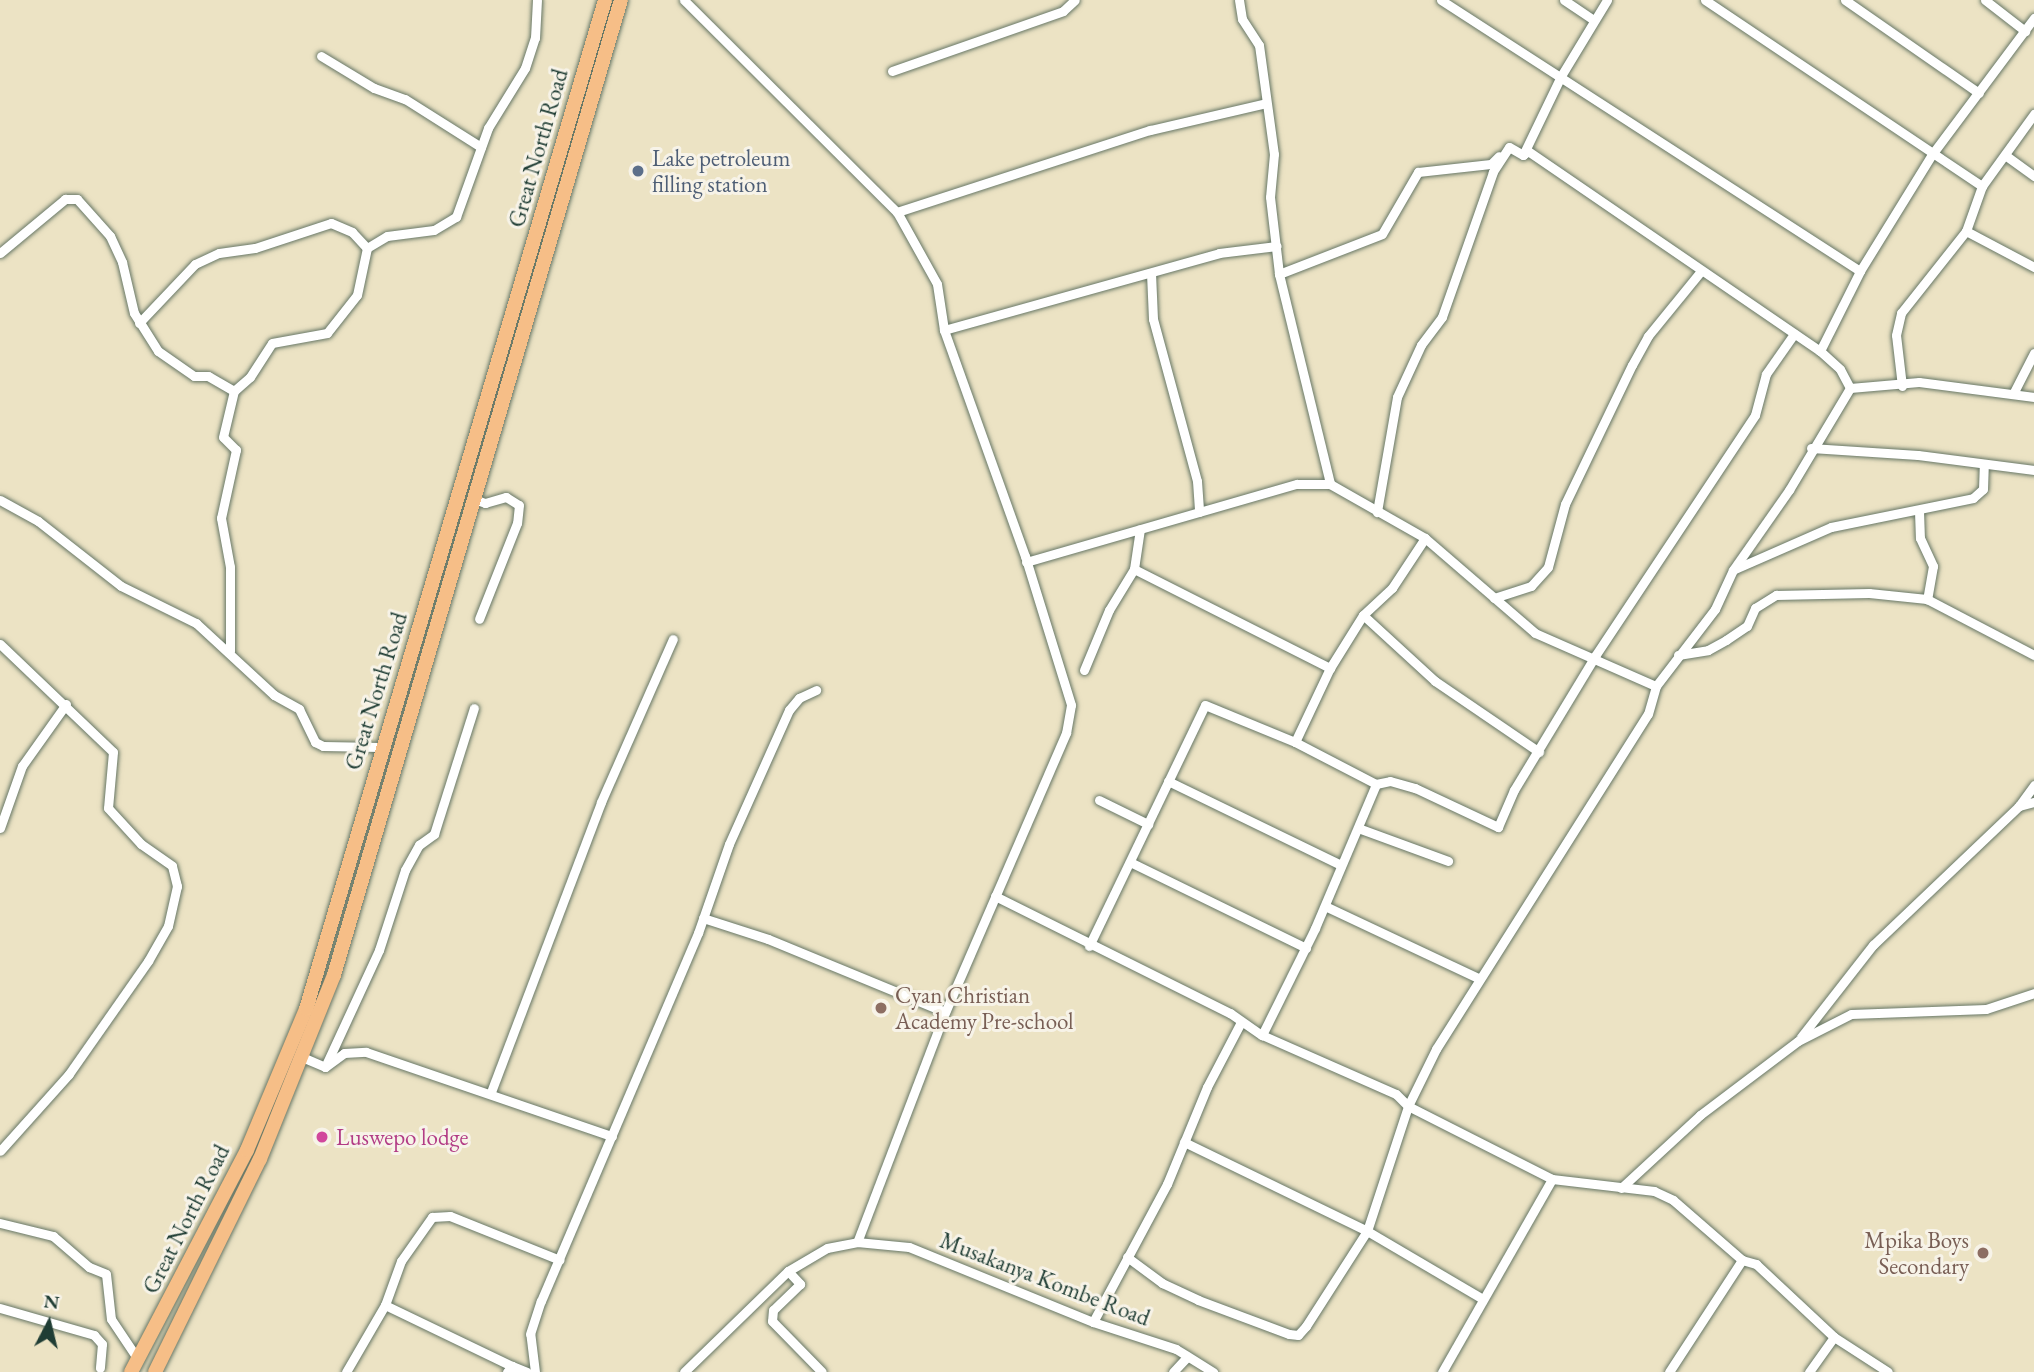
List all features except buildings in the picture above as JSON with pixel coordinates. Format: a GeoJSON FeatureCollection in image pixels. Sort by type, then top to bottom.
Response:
{"type":"FeatureCollection","features":[{"type":"Feature","properties":{"kind":"highway","name":"Great North Road"},"geometry":{"type":"LineString","coordinates":[[134,1365],[193,1259],[290,1051],[347,882],[380,747],[444,552],[604,0]]}},
{"type":"Feature","properties":{"kind":"highway","name":"Great North Road"},"geometry":{"type":"LineString","coordinates":[[155,1372],[260,1159],[302,1057],[345,939],[621,0]]}},
{"type":"Feature","properties":{"kind":"street"},"geometry":{"type":"LineString","coordinates":[[230,651],[230,567],[221,518],[235,463],[236,450],[225,443],[223,429],[234,391],[250,377],[272,343],[327,333],[357,295],[367,248],[387,236],[433,230],[456,217],[481,147],[525,68],[535,38],[537,0]]}},
{"type":"Feature","properties":{"kind":"street"},"geometry":{"type":"LineString","coordinates":[[684,0],[897,212],[937,284],[944,330],[1026,562],[1071,705],[1066,733],[945,1012],[857,1242]]}},
{"type":"Feature","properties":{"kind":"street"},"geometry":{"type":"LineString","coordinates":[[891,71],[1063,10],[1075,0]]}},
{"type":"Feature","properties":{"kind":"street"},"geometry":{"type":"LineString","coordinates":[[1239,0],[1242,19],[1259,45],[1274,154],[1271,220],[1277,246],[1279,274],[1330,484]]}},
{"type":"Feature","properties":{"kind":"street"},"geometry":{"type":"LineString","coordinates":[[1441,0],[1860,271]]}},
{"type":"Feature","properties":{"kind":"street"},"geometry":{"type":"LineString","coordinates":[[1564,0],[1594,20]]}},
{"type":"Feature","properties":{"kind":"street"},"geometry":{"type":"LineString","coordinates":[[1523,155],[1561,76],[1607,0]]}},
{"type":"Feature","properties":{"kind":"street"},"geometry":{"type":"LineString","coordinates":[[1705,0],[1982,186]]}},
{"type":"Feature","properties":{"kind":"street"},"geometry":{"type":"LineString","coordinates":[[1845,0],[1979,93]]}},
{"type":"Feature","properties":{"kind":"street"},"geometry":{"type":"LineString","coordinates":[[1985,0],[2025,31]]}},
{"type":"Feature","properties":{"kind":"street"},"geometry":{"type":"LineString","coordinates":[[1821,351],[1860,271],[1933,153],[2034,18]]}},
{"type":"Feature","properties":{"kind":"street"},"geometry":{"type":"LineString","coordinates":[[321,56],[374,88],[405,99],[481,147]]}},
{"type":"Feature","properties":{"kind":"street"},"geometry":{"type":"LineString","coordinates":[[897,212],[1150,130],[1266,103]]}},
{"type":"Feature","properties":{"kind":"street"},"geometry":{"type":"LineString","coordinates":[[1902,386],[1897,324],[1966,231],[1982,186],[2034,114]]}},
{"type":"Feature","properties":{"kind":"street"},"geometry":{"type":"LineString","coordinates":[[1509,147],[1523,155]]}},
{"type":"Feature","properties":{"kind":"street"},"geometry":{"type":"LineString","coordinates":[[1279,274],[1382,234],[1418,172],[1491,164],[1509,147]]}},
{"type":"Feature","properties":{"kind":"street"},"geometry":{"type":"LineString","coordinates":[[1377,512],[1397,397],[1421,345],[1441,317],[1493,172],[1509,147]]}},
{"type":"Feature","properties":{"kind":"street"},"geometry":{"type":"LineString","coordinates":[[1523,155],[1528,151],[1821,351],[1840,369],[1850,388]]}},
{"type":"Feature","properties":{"kind":"street"},"geometry":{"type":"LineString","coordinates":[[2005,155],[2034,176]]}},
{"type":"Feature","properties":{"kind":"street"},"geometry":{"type":"LineString","coordinates":[[0,253],[65,199],[77,199],[100,221],[118,251],[139,323],[158,351],[194,376],[208,376],[234,391]]}},
{"type":"Feature","properties":{"kind":"street"},"geometry":{"type":"LineString","coordinates":[[139,323],[195,264],[219,253],[254,248],[331,223],[352,232],[367,248]]}},
{"type":"Feature","properties":{"kind":"street"},"geometry":{"type":"LineString","coordinates":[[1966,231],[2034,267]]}},
{"type":"Feature","properties":{"kind":"street"},"geometry":{"type":"LineString","coordinates":[[944,330],[1219,253],[1277,246]]}},
{"type":"Feature","properties":{"kind":"street"},"geometry":{"type":"LineString","coordinates":[[1494,597],[1519,593],[1539,580],[1548,567],[1565,503],[1632,365],[1648,336],[1701,271]]}},
{"type":"Feature","properties":{"kind":"street"},"geometry":{"type":"LineString","coordinates":[[1152,273],[1153,319],[1196,481],[1199,512]]}},
{"type":"Feature","properties":{"kind":"street"},"geometry":{"type":"LineString","coordinates":[[1089,946],[1205,705],[1295,742],[1376,785],[1390,781],[1415,788],[1498,827],[1514,790],[1595,656],[1755,415],[1766,374],[1794,334]]}},
{"type":"Feature","properties":{"kind":"street"},"geometry":{"type":"LineString","coordinates":[[2013,394],[2034,353]]}},
{"type":"Feature","properties":{"kind":"street"},"geometry":{"type":"LineString","coordinates":[[1127,1257],[1175,1290],[1294,1336],[1306,1326],[1367,1231],[1408,1106],[1478,978],[1648,714],[1656,686],[1715,609],[1734,570],[1789,490],[1811,448],[1850,388],[1873,383],[1902,386],[1919,382],[2034,397]]}},
{"type":"Feature","properties":{"kind":"street"},"geometry":{"type":"LineString","coordinates":[[1811,448],[2034,470]]}},
{"type":"Feature","properties":{"kind":"street"},"geometry":{"type":"LineString","coordinates":[[1734,570],[1818,531],[1919,511],[1978,495],[1983,489],[1984,464]]}},
{"type":"Feature","properties":{"kind":"street"},"geometry":{"type":"LineString","coordinates":[[1026,562],[1297,484],[1330,484],[1425,538],[1535,633],[1595,656],[1656,686]]}},
{"type":"Feature","properties":{"kind":"street"},"geometry":{"type":"LineString","coordinates":[[474,499],[485,503],[506,497],[519,505],[517,523],[479,619]]}},
{"type":"Feature","properties":{"kind":"street"},"geometry":{"type":"LineString","coordinates":[[0,500],[38,521],[121,586],[196,623],[230,651],[274,695],[299,709],[315,742],[323,746],[380,747]]}},
{"type":"Feature","properties":{"kind":"street"},"geometry":{"type":"LineString","coordinates":[[1919,511],[1920,538],[1933,566],[1927,599]]}},
{"type":"Feature","properties":{"kind":"street"},"geometry":{"type":"LineString","coordinates":[[1084,670],[1109,610],[1134,569],[1140,529]]}},
{"type":"Feature","properties":{"kind":"street"},"geometry":{"type":"LineString","coordinates":[[1295,742],[1330,668],[1363,615],[1392,589],[1425,538]]}},
{"type":"Feature","properties":{"kind":"street"},"geometry":{"type":"LineString","coordinates":[[1134,569],[1330,668]]}},
{"type":"Feature","properties":{"kind":"street"},"geometry":{"type":"LineString","coordinates":[[1678,655],[1708,650],[1726,640],[1747,626],[1755,608],[1776,595],[1869,593],[1927,599],[2034,655]]}},
{"type":"Feature","properties":{"kind":"street"},"geometry":{"type":"LineString","coordinates":[[1363,615],[1435,681],[1539,752]]}},
{"type":"Feature","properties":{"kind":"street"},"geometry":{"type":"LineString","coordinates":[[491,1091],[601,802],[673,639]]}},
{"type":"Feature","properties":{"kind":"street"},"geometry":{"type":"LineString","coordinates":[[0,644],[66,704],[113,752],[108,808],[141,844],[172,866],[176,904],[148,961],[69,1074],[0,1151]]}},
{"type":"Feature","properties":{"kind":"street"},"geometry":{"type":"LineString","coordinates":[[535,1372],[530,1334],[703,918],[729,844],[789,710],[799,698],[816,690]]}},
{"type":"Feature","properties":{"kind":"street"},"geometry":{"type":"LineString","coordinates":[[0,828],[22,765],[66,704]]}},
{"type":"Feature","properties":{"kind":"street"},"geometry":{"type":"LineString","coordinates":[[325,1067],[379,950],[405,870],[419,845],[434,834],[474,708]]}},
{"type":"Feature","properties":{"kind":"street"},"geometry":{"type":"LineString","coordinates":[[1168,781],[1341,865]]}},
{"type":"Feature","properties":{"kind":"street"},"geometry":{"type":"LineString","coordinates":[[1262,1035],[1306,948],[1376,785]]}},
{"type":"Feature","properties":{"kind":"street"},"geometry":{"type":"LineString","coordinates":[[1798,1041],[1873,945],[2019,806],[2034,785]]}},
{"type":"Feature","properties":{"kind":"street"},"geometry":{"type":"LineString","coordinates":[[1099,800],[1148,824]]}},
{"type":"Feature","properties":{"kind":"street"},"geometry":{"type":"LineString","coordinates":[[2019,806],[2034,802]]}},
{"type":"Feature","properties":{"kind":"street"},"geometry":{"type":"LineString","coordinates":[[1358,828],[1448,861]]}},
{"type":"Feature","properties":{"kind":"street"},"geometry":{"type":"LineString","coordinates":[[1130,862],[1306,948]]}},
{"type":"Feature","properties":{"kind":"street"},"geometry":{"type":"LineString","coordinates":[[995,896],[1089,946],[1230,1013],[1240,1024],[1262,1035],[1396,1094],[1408,1106],[1552,1180],[1654,1191],[1673,1200],[1742,1260],[1756,1264],[1834,1337],[1888,1372]]}},
{"type":"Feature","properties":{"kind":"street"},"geometry":{"type":"LineString","coordinates":[[1325,906],[1478,978]]}},
{"type":"Feature","properties":{"kind":"street"},"geometry":{"type":"LineString","coordinates":[[703,918],[768,939],[945,1012]]}},
{"type":"Feature","properties":{"kind":"street"},"geometry":{"type":"LineString","coordinates":[[1621,1188],[1699,1115],[1798,1041],[1851,1014],[1986,1009],[2034,993]]}},
{"type":"Feature","properties":{"kind":"street"},"geometry":{"type":"LineString","coordinates":[[1093,1322],[1240,1024]]}},
{"type":"Feature","properties":{"kind":"street"},"geometry":{"type":"LineString","coordinates":[[325,1067],[344,1053],[366,1052],[491,1091],[612,1136]]}},
{"type":"Feature","properties":{"kind":"street"},"geometry":{"type":"LineString","coordinates":[[302,1057],[325,1067]]}},
{"type":"Feature","properties":{"kind":"street"},"geometry":{"type":"LineString","coordinates":[[1184,1142],[1367,1231],[1481,1298]]}},
{"type":"Feature","properties":{"kind":"street"},"geometry":{"type":"LineString","coordinates":[[1442,1372],[1481,1298],[1552,1180]]}},
{"type":"Feature","properties":{"kind":"street"},"geometry":{"type":"LineString","coordinates":[[346,1372],[385,1305],[413,1241],[426,1222],[438,1216],[450,1216],[561,1260]]}},
{"type":"Feature","properties":{"kind":"street"},"geometry":{"type":"LineString","coordinates":[[0,1223],[53,1236],[89,1266],[106,1274],[111,1319],[134,1365]]}},
{"type":"Feature","properties":{"kind":"street","name":"Musakanya Kombe Road"},"geometry":{"type":"LineString","coordinates":[[684,1372],[788,1271],[827,1248],[857,1242],[909,1247],[1093,1322],[1176,1349],[1185,1359],[1213,1372]]}},
{"type":"Feature","properties":{"kind":"street"},"geometry":{"type":"LineString","coordinates":[[1669,1372],[1742,1260]]}},
{"type":"Feature","properties":{"kind":"street"},"geometry":{"type":"LineString","coordinates":[[788,1271],[800,1284],[773,1310],[772,1321],[822,1372]]}},
{"type":"Feature","properties":{"kind":"street"},"geometry":{"type":"LineString","coordinates":[[385,1305],[510,1369],[527,1372]]}},
{"type":"Feature","properties":{"kind":"street"},"geometry":{"type":"LineString","coordinates":[[0,1308],[94,1335],[102,1344],[102,1371]]}},
{"type":"Feature","properties":{"kind":"street"},"geometry":{"type":"LineString","coordinates":[[1809,1372],[1834,1337]]}},
{"type":"Feature","properties":{"kind":"street"},"geometry":{"type":"LineString","coordinates":[[1173,1372],[1185,1359]]}},
{"type":"Feature","properties":{"kind":"place","name":"Lake petroleum filling station"},"geometry":{"type":"Point","coordinates":[638,171]}},
{"type":"Feature","properties":{"kind":"place","name":"Cyan Christian Academy Pre-school"},"geometry":{"type":"Point","coordinates":[881,1008]}},
{"type":"Feature","properties":{"kind":"place","name":"Luswepo lodge"},"geometry":{"type":"Point","coordinates":[322,1137]}},
{"type":"Feature","properties":{"kind":"place","name":"Mpika Boys Secondary"},"geometry":{"type":"Point","coordinates":[1983,1253]}}]}
